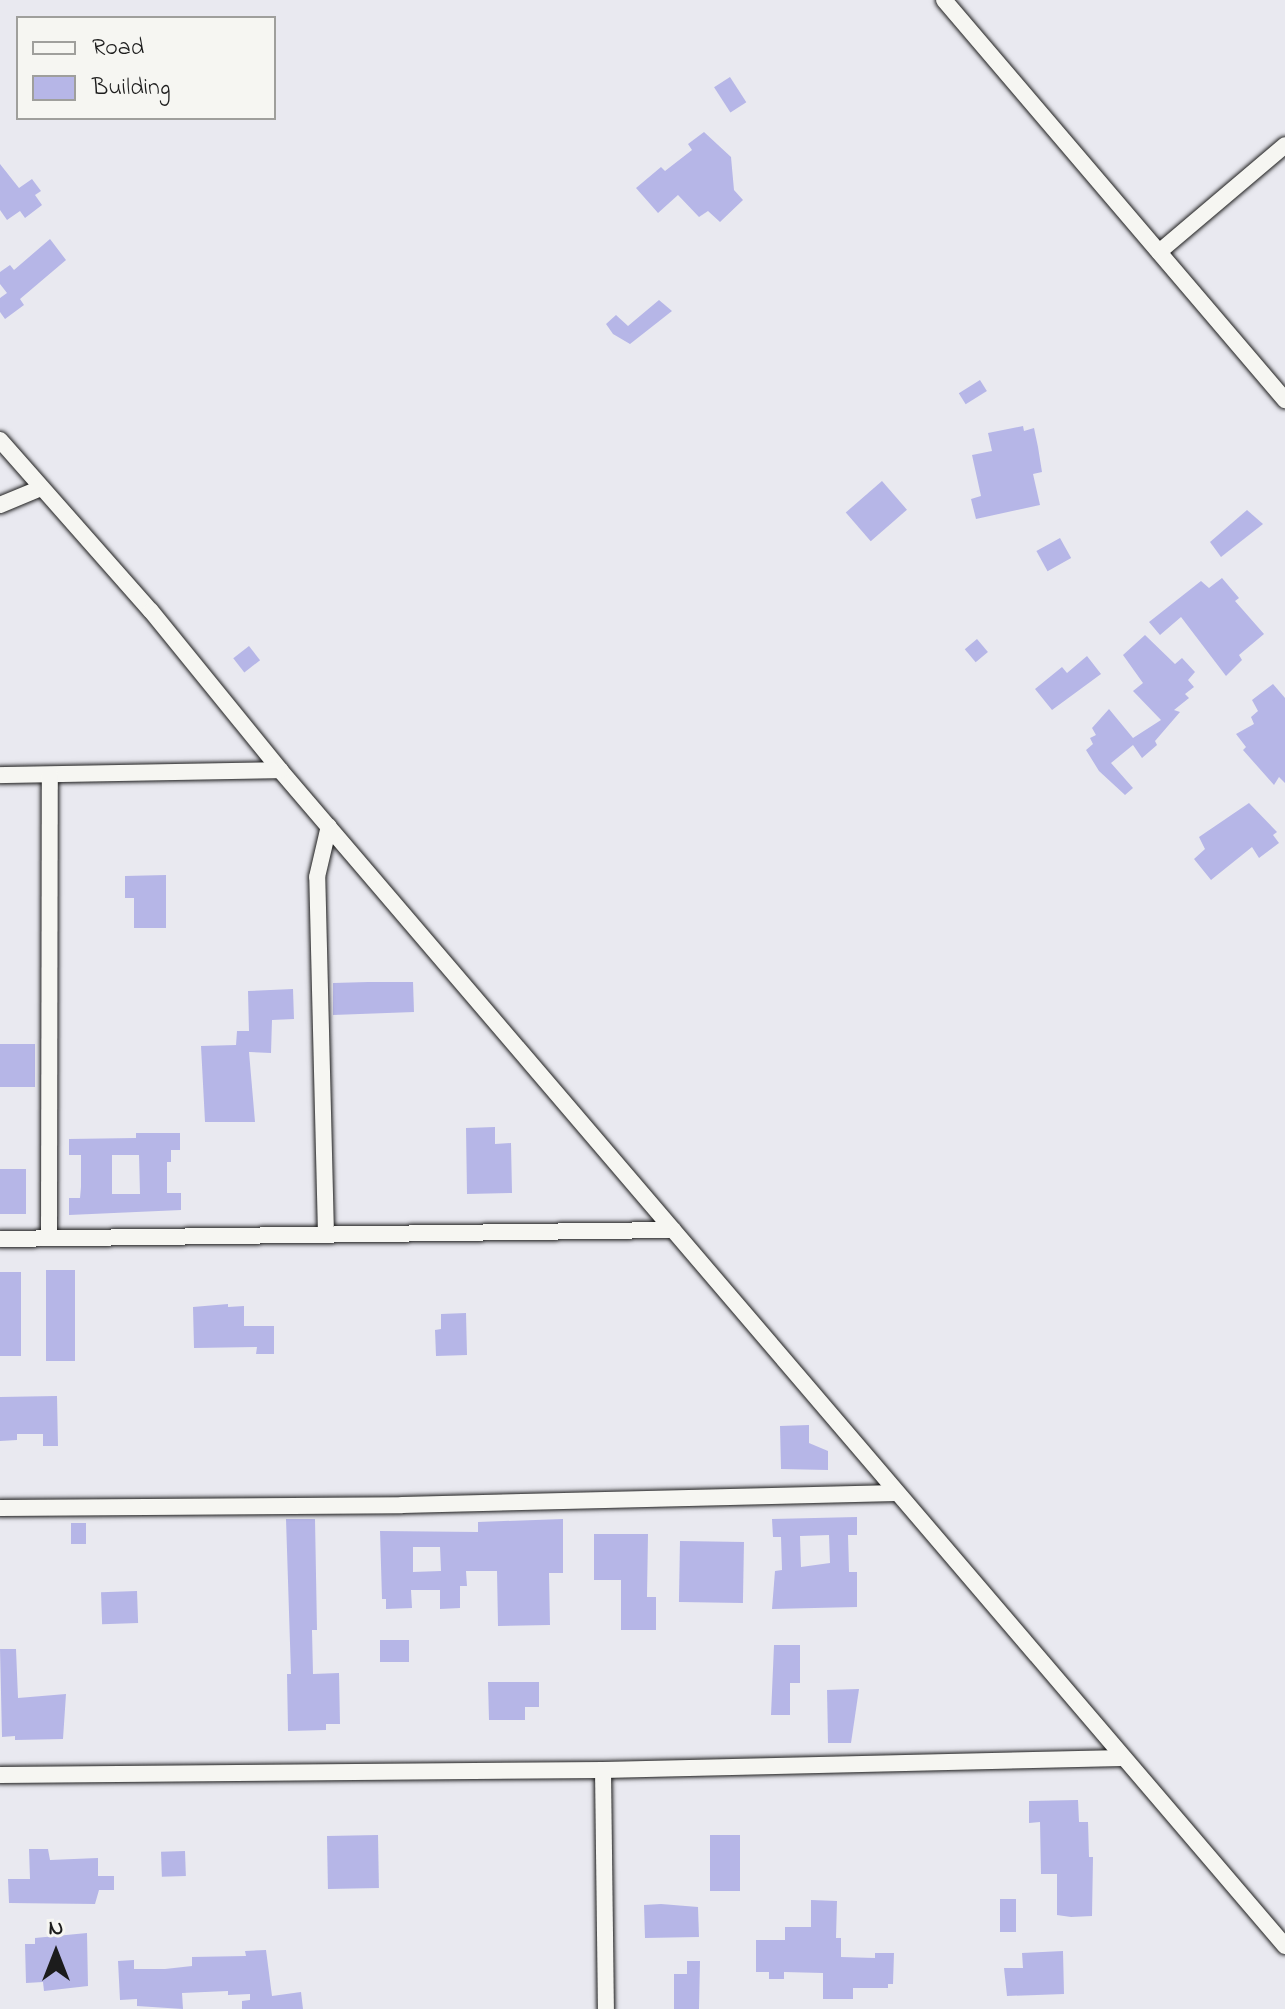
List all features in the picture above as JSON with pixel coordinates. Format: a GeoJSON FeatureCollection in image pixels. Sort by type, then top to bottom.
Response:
{"type":"FeatureCollection","features":[{"type":"Feature","properties":{"kind":"street"},"geometry":{"type":"LineString","coordinates":[[944,0],[1285,400]]}},
{"type":"Feature","properties":{"kind":"street"},"geometry":{"type":"LineString","coordinates":[[1159,252],[1285,145]]}},
{"type":"Feature","properties":{"kind":"street"},"geometry":{"type":"LineString","coordinates":[[0,440],[151,611],[280,770],[1285,1946]]}},
{"type":"Feature","properties":{"kind":"street"},"geometry":{"type":"LineString","coordinates":[[0,505],[41,488]]}},
{"type":"Feature","properties":{"kind":"street"},"geometry":{"type":"LineString","coordinates":[[0,775],[280,770]]}},
{"type":"Feature","properties":{"kind":"street"},"geometry":{"type":"LineString","coordinates":[[49,1238],[50,775]]}},
{"type":"Feature","properties":{"kind":"street"},"geometry":{"type":"LineString","coordinates":[[326,1235],[317,877],[329,826]]}},
{"type":"Feature","properties":{"kind":"street"},"geometry":{"type":"LineString","coordinates":[[0,1239],[673,1230]]}},
{"type":"Feature","properties":{"kind":"street"},"geometry":{"type":"LineString","coordinates":[[0,1508],[418,1505],[897,1493]]}},
{"type":"Feature","properties":{"kind":"street"},"geometry":{"type":"LineString","coordinates":[[0,1775],[603,1770],[1123,1758]]}},
{"type":"Feature","properties":{"kind":"street"},"geometry":{"type":"LineString","coordinates":[[603,1770],[606,2009]]}},
{"type":"Feature","properties":{"kind":"building"},"geometry":{"type":"Polygon","coordinates":[[[730,77],[746,102],[730,113],[714,87],[730,77]]]}},
{"type":"Feature","properties":{"kind":"building"},"geometry":{"type":"Polygon","coordinates":[[[704,132],[731,157],[734,190],[743,200],[720,222],[708,211],[699,217],[678,195],[658,213],[636,188],[661,167],[665,171],[692,150],[688,144],[704,132]]]}},
{"type":"Feature","properties":{"kind":"building"},"geometry":{"type":"Polygon","coordinates":[[[0,164],[19,188],[32,179],[41,191],[35,195],[42,205],[25,218],[20,211],[7,220],[0,210],[0,164]]]}},
{"type":"Feature","properties":{"kind":"building"},"geometry":{"type":"Polygon","coordinates":[[[50,239],[66,260],[20,299],[24,305],[5,319],[0,312],[0,298],[7,293],[0,284],[0,272],[10,265],[14,270],[50,239]]]}},
{"type":"Feature","properties":{"kind":"building"},"geometry":{"type":"Polygon","coordinates":[[[659,300],[672,311],[630,344],[613,334],[606,324],[616,315],[628,326],[659,300]]]}},
{"type":"Feature","properties":{"kind":"building"},"geometry":{"type":"Polygon","coordinates":[[[980,380],[987,391],[966,404],[959,393],[980,380]]]}},
{"type":"Feature","properties":{"kind":"building"},"geometry":{"type":"Polygon","coordinates":[[[1023,426],[1024,431],[1034,428],[1042,472],[1033,474],[1040,505],[976,519],[971,499],[981,496],[972,455],[992,451],[988,433],[1023,426]]]}},
{"type":"Feature","properties":{"kind":"building"},"geometry":{"type":"Polygon","coordinates":[[[882,481],[907,510],[871,541],[846,512],[882,481]]]}},
{"type":"Feature","properties":{"kind":"building"},"geometry":{"type":"Polygon","coordinates":[[[1247,510],[1263,524],[1221,557],[1210,542],[1247,510]]]}},
{"type":"Feature","properties":{"kind":"building"},"geometry":{"type":"Polygon","coordinates":[[[1060,538],[1071,558],[1048,571],[1036,551],[1060,538]]]}},
{"type":"Feature","properties":{"kind":"building"},"geometry":{"type":"Polygon","coordinates":[[[1222,578],[1239,598],[1235,601],[1264,634],[1239,655],[1242,660],[1226,676],[1181,617],[1160,635],[1149,622],[1201,581],[1209,588],[1222,578]]]}},
{"type":"Feature","properties":{"kind":"building"},"geometry":{"type":"Polygon","coordinates":[[[1145,635],[1175,664],[1182,658],[1195,672],[1188,680],[1194,687],[1185,694],[1189,698],[1174,710],[1180,712],[1155,741],[1157,745],[1142,758],[1133,745],[1111,763],[1133,788],[1125,795],[1099,771],[1086,750],[1093,744],[1090,738],[1096,735],[1092,728],[1109,709],[1133,738],[1161,720],[1133,691],[1143,683],[1123,655],[1145,635]]]}},
{"type":"Feature","properties":{"kind":"building"},"geometry":{"type":"Polygon","coordinates":[[[977,639],[988,652],[976,662],[965,649],[977,639]]]}},
{"type":"Feature","properties":{"kind":"building"},"geometry":{"type":"Polygon","coordinates":[[[249,646],[260,660],[244,672],[233,658],[249,646]]]}},
{"type":"Feature","properties":{"kind":"building"},"geometry":{"type":"Polygon","coordinates":[[[1087,656],[1101,674],[1052,710],[1035,689],[1062,667],[1067,673],[1087,656]]]}},
{"type":"Feature","properties":{"kind":"building"},"geometry":{"type":"Polygon","coordinates":[[[1273,684],[1285,698],[1285,783],[1279,777],[1274,785],[1243,750],[1246,747],[1236,734],[1254,724],[1251,717],[1258,711],[1252,700],[1273,684]]]}},
{"type":"Feature","properties":{"kind":"building"},"geometry":{"type":"Polygon","coordinates":[[[1249,803],[1277,832],[1273,835],[1279,843],[1259,858],[1252,847],[1211,880],[1194,859],[1205,849],[1199,837],[1249,803]]]}},
{"type":"Feature","properties":{"kind":"building"},"geometry":{"type":"Polygon","coordinates":[[[166,875],[166,928],[134,928],[134,898],[125,898],[125,876],[166,875]]]}},
{"type":"Feature","properties":{"kind":"building"},"geometry":{"type":"Polygon","coordinates":[[[413,982],[414,1012],[333,1015],[333,983],[413,982]]]}},
{"type":"Feature","properties":{"kind":"building"},"geometry":{"type":"Polygon","coordinates":[[[293,989],[294,1019],[272,1020],[271,1053],[249,1052],[255,1122],[205,1122],[201,1046],[236,1045],[237,1031],[249,1031],[248,991],[293,989]]]}},
{"type":"Feature","properties":{"kind":"building"},"geometry":{"type":"Polygon","coordinates":[[[0,1044],[35,1044],[35,1087],[0,1087],[0,1044]]]}},
{"type":"Feature","properties":{"kind":"building"},"geometry":{"type":"Polygon","coordinates":[[[495,1127],[495,1144],[511,1143],[512,1193],[467,1194],[466,1128],[495,1127]]]}},
{"type":"Feature","properties":{"kind":"building"},"geometry":{"type":"Polygon","coordinates":[[[136,1133],[180,1133],[180,1150],[171,1150],[171,1162],[167,1162],[167,1193],[181,1193],[181,1210],[69,1215],[69,1198],[80,1198],[81,1155],[69,1155],[69,1139],[136,1138],[136,1133]],[[112,1155],[112,1194],[140,1194],[139,1155],[112,1155]]]}},
{"type":"Feature","properties":{"kind":"building"},"geometry":{"type":"Polygon","coordinates":[[[0,1169],[26,1169],[26,1214],[0,1214],[0,1169]]]}},
{"type":"Feature","properties":{"kind":"building"},"geometry":{"type":"Polygon","coordinates":[[[46,1270],[75,1270],[75,1361],[46,1361],[46,1270]]]}},
{"type":"Feature","properties":{"kind":"building"},"geometry":{"type":"Polygon","coordinates":[[[0,1272],[21,1272],[21,1356],[0,1356],[0,1272]]]}},
{"type":"Feature","properties":{"kind":"building"},"geometry":{"type":"Polygon","coordinates":[[[228,1304],[228,1307],[244,1306],[244,1326],[274,1326],[274,1354],[256,1354],[257,1347],[194,1348],[193,1307],[228,1304]]]}},
{"type":"Feature","properties":{"kind":"building"},"geometry":{"type":"Polygon","coordinates":[[[466,1313],[467,1355],[436,1356],[435,1330],[441,1329],[441,1314],[466,1313]]]}},
{"type":"Feature","properties":{"kind":"building"},"geometry":{"type":"Polygon","coordinates":[[[57,1396],[58,1446],[43,1446],[43,1434],[17,1434],[17,1440],[0,1441],[0,1397],[57,1396]]]}},
{"type":"Feature","properties":{"kind":"building"},"geometry":{"type":"Polygon","coordinates":[[[809,1425],[809,1443],[828,1451],[828,1470],[781,1469],[780,1426],[809,1425]]]}},
{"type":"Feature","properties":{"kind":"building"},"geometry":{"type":"Polygon","coordinates":[[[857,1517],[857,1535],[848,1535],[849,1572],[857,1572],[857,1607],[772,1609],[775,1571],[782,1570],[781,1537],[773,1537],[772,1519],[857,1517]],[[829,1535],[800,1536],[801,1567],[830,1563],[829,1535]]]}},
{"type":"Feature","properties":{"kind":"building"},"geometry":{"type":"Polygon","coordinates":[[[286,1519],[315,1519],[317,1630],[312,1630],[313,1674],[339,1673],[340,1724],[326,1724],[326,1730],[288,1731],[287,1674],[291,1674],[286,1519]]]}},
{"type":"Feature","properties":{"kind":"building"},"geometry":{"type":"Polygon","coordinates":[[[563,1519],[563,1573],[549,1573],[550,1625],[498,1626],[497,1571],[466,1571],[467,1586],[460,1586],[460,1608],[440,1609],[440,1590],[411,1590],[412,1608],[386,1609],[386,1599],[382,1599],[380,1531],[478,1532],[478,1522],[563,1519]],[[413,1547],[413,1572],[441,1571],[440,1547],[413,1547]]]}},
{"type":"Feature","properties":{"kind":"building"},"geometry":{"type":"Polygon","coordinates":[[[71,1523],[86,1523],[86,1544],[71,1544],[71,1523]]]}},
{"type":"Feature","properties":{"kind":"building"},"geometry":{"type":"Polygon","coordinates":[[[594,1534],[648,1534],[647,1597],[656,1597],[656,1630],[621,1630],[621,1580],[594,1580],[594,1534]]]}},
{"type":"Feature","properties":{"kind":"building"},"geometry":{"type":"Polygon","coordinates":[[[680,1541],[744,1542],[743,1603],[679,1602],[680,1541]]]}},
{"type":"Feature","properties":{"kind":"building"},"geometry":{"type":"Polygon","coordinates":[[[137,1591],[138,1623],[102,1624],[101,1592],[137,1591]]]}},
{"type":"Feature","properties":{"kind":"building"},"geometry":{"type":"Polygon","coordinates":[[[380,1640],[409,1640],[409,1662],[380,1662],[380,1640]]]}},
{"type":"Feature","properties":{"kind":"building"},"geometry":{"type":"Polygon","coordinates":[[[774,1645],[800,1645],[800,1683],[790,1683],[790,1715],[771,1715],[774,1645]]]}},
{"type":"Feature","properties":{"kind":"building"},"geometry":{"type":"Polygon","coordinates":[[[0,1649],[16,1649],[18,1698],[66,1694],[63,1739],[15,1740],[15,1736],[2,1737],[0,1649]]]}},
{"type":"Feature","properties":{"kind":"building"},"geometry":{"type":"Polygon","coordinates":[[[488,1682],[539,1682],[539,1707],[525,1707],[525,1720],[489,1720],[488,1682]]]}},
{"type":"Feature","properties":{"kind":"building"},"geometry":{"type":"Polygon","coordinates":[[[859,1689],[851,1743],[828,1743],[827,1690],[859,1689]]]}},
{"type":"Feature","properties":{"kind":"building"},"geometry":{"type":"Polygon","coordinates":[[[1078,1800],[1079,1822],[1088,1822],[1089,1857],[1093,1857],[1092,1916],[1071,1917],[1057,1915],[1057,1874],[1041,1874],[1040,1822],[1029,1823],[1029,1801],[1078,1800]]]}},
{"type":"Feature","properties":{"kind":"building"},"geometry":{"type":"Polygon","coordinates":[[[378,1835],[379,1888],[328,1889],[327,1836],[378,1835]]]}},
{"type":"Feature","properties":{"kind":"building"},"geometry":{"type":"Polygon","coordinates":[[[710,1835],[740,1835],[740,1891],[710,1891],[710,1835]]]}},
{"type":"Feature","properties":{"kind":"building"},"geometry":{"type":"Polygon","coordinates":[[[29,1849],[48,1849],[50,1860],[98,1858],[98,1876],[114,1876],[114,1890],[99,1890],[95,1904],[9,1903],[8,1879],[30,1879],[29,1849]]]}},
{"type":"Feature","properties":{"kind":"building"},"geometry":{"type":"Polygon","coordinates":[[[185,1851],[186,1876],[162,1877],[161,1852],[185,1851]]]}},
{"type":"Feature","properties":{"kind":"building"},"geometry":{"type":"Polygon","coordinates":[[[1000,1899],[1016,1899],[1016,1932],[1000,1932],[1000,1899]]]}},
{"type":"Feature","properties":{"kind":"building"},"geometry":{"type":"Polygon","coordinates":[[[811,1900],[837,1901],[836,1938],[841,1938],[841,1957],[875,1958],[875,1953],[894,1953],[893,1984],[888,1984],[888,1988],[853,1988],[853,1999],[823,1999],[823,1973],[784,1972],[784,1979],[769,1979],[769,1972],[756,1972],[756,1940],[785,1940],[785,1927],[811,1927],[811,1900]]]}},
{"type":"Feature","properties":{"kind":"building"},"geometry":{"type":"Polygon","coordinates":[[[644,1905],[698,1907],[699,1937],[645,1938],[644,1905]]]}},
{"type":"Feature","properties":{"kind":"building"},"geometry":{"type":"Polygon","coordinates":[[[87,1933],[88,1986],[44,1991],[43,1982],[26,1983],[25,1944],[35,1944],[35,1938],[87,1933]]]}},
{"type":"Feature","properties":{"kind":"building"},"geometry":{"type":"Polygon","coordinates":[[[266,1950],[272,1996],[301,1992],[303,2009],[242,2009],[242,2001],[250,2000],[250,1994],[228,1995],[228,1991],[182,1993],[183,2009],[137,2006],[137,1999],[120,2000],[118,1961],[134,1960],[134,1969],[165,1969],[192,1966],[192,1957],[246,1956],[245,1951],[266,1950]]]}},
{"type":"Feature","properties":{"kind":"building"},"geometry":{"type":"Polygon","coordinates":[[[1063,1951],[1064,1994],[1007,1996],[1004,1968],[1023,1968],[1022,1953],[1063,1951]]]}},
{"type":"Feature","properties":{"kind":"building"},"geometry":{"type":"Polygon","coordinates":[[[687,1961],[700,1961],[699,2009],[674,2009],[674,1974],[687,1974],[687,1961]]]}}]}
